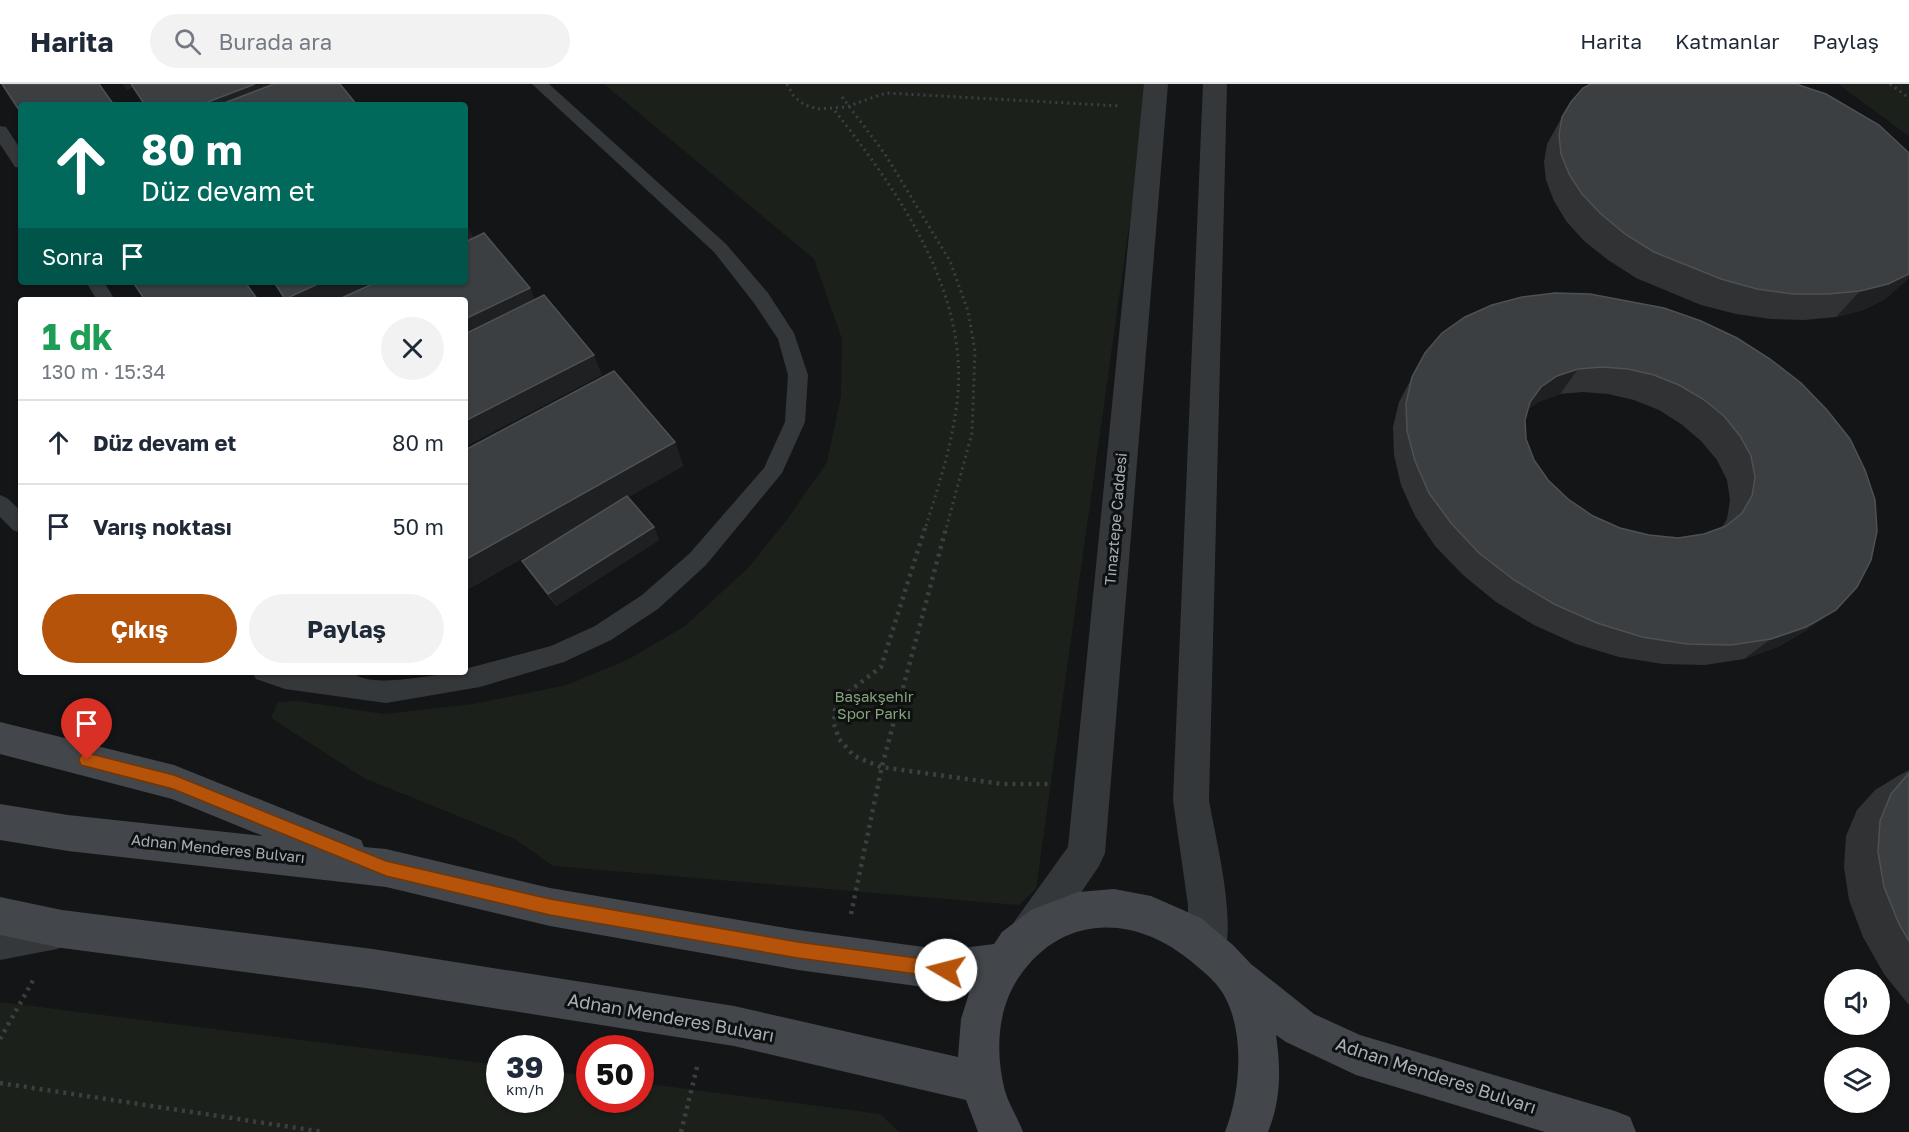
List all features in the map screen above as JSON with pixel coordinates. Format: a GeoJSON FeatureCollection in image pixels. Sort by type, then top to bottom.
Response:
{"type":"FeatureCollection","features":[{"type":"Feature","properties":{"kind":"main road"},"geometry":{"type":"LineString","coordinates":[[0,738],[174,782],[386,868]]}},
{"type":"Feature","properties":{"kind":"main road","name":"Adnan Menderes Bulvarı"},"geometry":{"type":"LineString","coordinates":[[0,822],[68,833],[386,868],[550,907],[842,956],[946,970],[1015,949],[1061,916],[1098,907],[1137,910],[1174,923],[1208,948],[1238,979],[1300,1028],[1356,1054],[1615,1132]]}},
{"type":"Feature","properties":{"kind":"main road","name":"Adnan Menderes Bulvarı"},"geometry":{"type":"LineString","coordinates":[[0,916],[62,929],[373,969],[734,1026],[982,1083]]}},
{"type":"Feature","properties":{"kind":"main road"},"geometry":{"type":"LineString","coordinates":[[1002,1132],[997,1125],[982,1083],[978,1040],[985,999],[1015,949]]}},
{"type":"Feature","properties":{"kind":"main road"},"geometry":{"type":"LineString","coordinates":[[1238,979],[1255,1024],[1261,1071],[1253,1118],[1246,1132]]}},
{"type":"Feature","properties":{"kind":"street","name":"Tınaztepe Caddesi"},"geometry":{"type":"LineString","coordinates":[[1015,949],[1086,853],[1156,84]]}},
{"type":"Feature","properties":{"kind":"street"},"geometry":{"type":"LineString","coordinates":[[1208,948],[1207,904],[1191,800],[1215,84]]}},
{"type":"Feature","properties":{"kind":"street"},"geometry":{"type":"LineString","coordinates":[[0,940],[62,929]]}},
{"type":"Feature","properties":{"kind":"lane"},"geometry":{"type":"LineString","coordinates":[[273,675],[285,679],[344,679],[386,692],[480,677],[556,655],[603,633],[650,602],[698,559],[772,473],[795,422],[798,375],[787,338],[761,298],[720,248],[540,84]]}},
{"type":"Feature","properties":{"kind":"lane"},"geometry":{"type":"LineString","coordinates":[[0,131],[18,158]]}},
{"type":"Feature","properties":{"kind":"lane"},"geometry":{"type":"LineString","coordinates":[[0,504],[18,521]]}},
{"type":"Feature","properties":{"kind":"path"},"geometry":{"type":"LineString","coordinates":[[787,84],[791,94],[805,104],[835,111],[886,93],[1129,106]]}},
{"type":"Feature","properties":{"kind":"path"},"geometry":{"type":"LineString","coordinates":[[1890,84],[1909,98]]}},
{"type":"Feature","properties":{"kind":"path"},"geometry":{"type":"LineString","coordinates":[[842,97],[885,154],[950,261],[968,311],[975,351],[972,433],[882,766],[842,956]]}},
{"type":"Feature","properties":{"kind":"path"},"geometry":{"type":"LineString","coordinates":[[835,111],[872,157],[931,260],[949,309],[957,347],[958,392],[945,463],[881,667],[873,676],[845,694],[835,711],[834,728],[844,748],[859,760],[882,766],[1002,784],[1033,786],[1054,784],[1061,780]]}},
{"type":"Feature","properties":{"kind":"path"},"geometry":{"type":"LineString","coordinates":[[0,1039],[62,929]]}},
{"type":"Feature","properties":{"kind":"path"},"geometry":{"type":"LineString","coordinates":[[681,1132],[707,1022]]}},
{"type":"Feature","properties":{"kind":"path"},"geometry":{"type":"LineString","coordinates":[[0,1083],[324,1132]]}},
{"type":"Feature","properties":{"kind":"green space","name":"Başakşehir Spor Parkı"},"geometry":{"type":"Polygon","coordinates":[[[604,84],[1149,84],[1036,889],[1019,905],[553,866],[515,839],[364,778],[271,718],[278,702],[297,701],[384,714],[473,704],[567,685],[629,659],[685,626],[749,567],[789,517],[827,462],[841,396],[842,339],[814,259],[604,84]]]}},
{"type":"Feature","properties":{"kind":"green space"},"geometry":{"type":"Polygon","coordinates":[[[1838,84],[1909,84],[1909,136],[1838,84]]]}},
{"type":"Feature","properties":{"kind":"green space"},"geometry":{"type":"Polygon","coordinates":[[[0,1002],[486,1063],[486,1113],[564,1113],[564,1073],[576,1074],[576,1113],[654,1113],[654,1085],[880,1114],[899,1132],[0,1132],[0,1002]]]}},
{"type":"Feature","properties":{"kind":"building"},"geometry":{"type":"Polygon","coordinates":[[[2,84],[99,84],[112,102],[18,102],[18,108],[2,84]]]}},
{"type":"Feature","properties":{"kind":"building"},"geometry":{"type":"Polygon","coordinates":[[[131,84],[255,84],[208,102],[143,102],[131,84]]]}},
{"type":"Feature","properties":{"kind":"building"},"geometry":{"type":"Polygon","coordinates":[[[274,84],[340,84],[355,102],[227,102],[274,84]]]}},
{"type":"Feature","properties":{"kind":"building"},"geometry":{"type":"Polygon","coordinates":[[[1591,84],[1796,84],[1826,94],[1879,125],[1909,153],[1909,274],[1888,284],[1860,291],[1793,294],[1757,289],[1721,279],[1654,252],[1625,234],[1582,194],[1569,174],[1561,154],[1559,135],[1562,117],[1583,88],[1591,84]]]}},
{"type":"Feature","properties":{"kind":"building"},"geometry":{"type":"Polygon","coordinates":[[[484,233],[530,288],[468,318],[468,297],[344,297],[370,285],[468,285],[468,241],[484,233]]]}},
{"type":"Feature","properties":{"kind":"building"},"geometry":{"type":"Polygon","coordinates":[[[135,285],[247,285],[256,297],[143,297],[135,285]]]}},
{"type":"Feature","properties":{"kind":"building"},"geometry":{"type":"Polygon","coordinates":[[[276,285],[315,285],[289,297],[284,297],[276,285]]]}},
{"type":"Feature","properties":{"kind":"building"},"geometry":{"type":"Polygon","coordinates":[[[1555,293],[1590,294],[1664,308],[1701,321],[1737,338],[1770,359],[1801,383],[1850,439],[1865,470],[1875,500],[1877,531],[1871,560],[1857,587],[1836,610],[1806,627],[1771,639],[1731,645],[1687,644],[1642,637],[1597,623],[1554,604],[1514,580],[1479,553],[1451,523],[1429,493],[1415,461],[1407,431],[1406,403],[1412,377],[1425,353],[1442,333],[1465,317],[1492,305],[1522,297],[1555,293]],[[1602,367],[1578,369],[1557,376],[1541,387],[1530,402],[1525,420],[1526,439],[1534,460],[1548,480],[1568,499],[1593,516],[1620,528],[1649,535],[1678,538],[1704,534],[1726,526],[1742,513],[1752,496],[1755,477],[1751,456],[1740,436],[1724,416],[1703,399],[1679,385],[1654,375],[1628,369],[1602,367]]]}},
{"type":"Feature","properties":{"kind":"building"},"geometry":{"type":"Polygon","coordinates":[[[544,295],[594,355],[468,419],[468,333],[544,295]]]}},
{"type":"Feature","properties":{"kind":"building"},"geometry":{"type":"Polygon","coordinates":[[[614,371],[675,442],[468,558],[468,448],[614,371]]]}},
{"type":"Feature","properties":{"kind":"building"},"geometry":{"type":"Polygon","coordinates":[[[627,496],[654,527],[548,594],[522,561],[627,496]]]}},
{"type":"Feature","properties":{"kind":"building"},"geometry":{"type":"Polygon","coordinates":[[[1909,773],[1909,941],[1899,924],[1884,887],[1878,852],[1880,821],[1891,794],[1909,773]]]}},
{"type":"Feature","properties":{"kind":"route"},"geometry":{"type":"LineString","coordinates":[[87,760],[174,782],[386,868],[550,907],[798,950],[946,970]]}}]}
